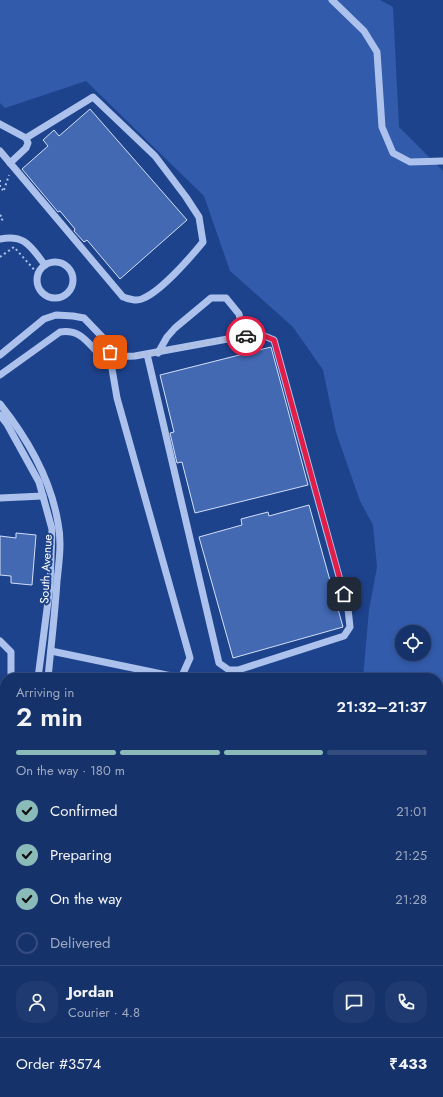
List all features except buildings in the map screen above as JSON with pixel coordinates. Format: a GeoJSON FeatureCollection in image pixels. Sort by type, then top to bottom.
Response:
{"type":"FeatureCollection","features":[{"type":"Feature","properties":{"kind":"street"},"geometry":{"type":"LineString","coordinates":[[332,0],[364,30],[377,52],[382,127],[393,152],[410,162],[443,161]]}},
{"type":"Feature","properties":{"kind":"street"},"geometry":{"type":"LineString","coordinates":[[0,151],[123,297],[133,300],[143,299],[186,263],[203,242],[199,217],[155,156],[93,98],[26,138]]}},
{"type":"Feature","properties":{"kind":"street"},"geometry":{"type":"LineString","coordinates":[[0,124],[26,138],[28,143],[13,166]]}},
{"type":"Feature","properties":{"kind":"street"},"geometry":{"type":"LineString","coordinates":[[0,239],[12,236],[23,240],[45,265]]}},
{"type":"Feature","properties":{"kind":"street"},"geometry":{"type":"LineString","coordinates":[[56,262],[66,266],[72,276],[72,281],[68,292],[57,298],[46,295],[38,286],[38,274],[45,265],[56,262]]}},
{"type":"Feature","properties":{"kind":"street"},"geometry":{"type":"LineString","coordinates":[[158,353],[167,337],[175,328],[211,298],[226,298],[239,314],[244,336]]}},
{"type":"Feature","properties":{"kind":"street"},"geometry":{"type":"LineString","coordinates":[[0,354],[44,319],[50,316],[64,315],[84,318],[109,344],[109,356],[117,398],[190,658],[183,673]]}},
{"type":"Feature","properties":{"kind":"street"},"geometry":{"type":"LineString","coordinates":[[0,375],[60,332],[73,331],[100,355],[109,356],[158,353],[244,336],[262,335],[274,340],[348,609],[350,627],[344,636],[238,670],[229,670],[218,663],[147,354]]}},
{"type":"Feature","properties":{"kind":"street","name":"South Avenue"},"geometry":{"type":"LineString","coordinates":[[0,404],[16,425],[41,470],[51,496],[58,524],[60,553],[49,673]]}},
{"type":"Feature","properties":{"kind":"street"},"geometry":{"type":"LineString","coordinates":[[0,415],[7,424],[39,482],[52,529],[50,586],[39,673]]}},
{"type":"Feature","properties":{"kind":"street"},"geometry":{"type":"LineString","coordinates":[[0,498],[43,496]]}},
{"type":"Feature","properties":{"kind":"street"},"geometry":{"type":"LineString","coordinates":[[0,641],[11,652],[11,673]]}},
{"type":"Feature","properties":{"kind":"street"},"geometry":{"type":"LineString","coordinates":[[51,651],[157,673]]}},
{"type":"Feature","properties":{"kind":"path"},"geometry":{"type":"LineString","coordinates":[[0,180],[0,188],[4,190],[13,166]]}},
{"type":"Feature","properties":{"kind":"path"},"geometry":{"type":"LineString","coordinates":[[0,214],[3,218],[0,224]]}},
{"type":"Feature","properties":{"kind":"path"},"geometry":{"type":"LineString","coordinates":[[0,257],[14,247],[38,274]]}},
{"type":"Feature","properties":{"kind":"shaded area"},"geometry":{"type":"Polygon","coordinates":[[[0,0],[380,0],[393,7],[399,127],[443,171],[443,673],[363,673],[369,610],[377,567],[373,525],[360,501],[336,432],[323,370],[293,327],[230,271],[204,196],[86,81],[5,108],[0,103],[0,0]]]}},
{"type":"Feature","properties":{"kind":"way so far"},"geometry":{"type":"LineString","coordinates":[[110,352],[108,354],[110,357],[135,356],[246,336]]}},
{"type":"Feature","properties":{"kind":"route"},"geometry":{"type":"LineString","coordinates":[[246,336],[262,335],[274,340],[279,353],[344,594]]}}]}
